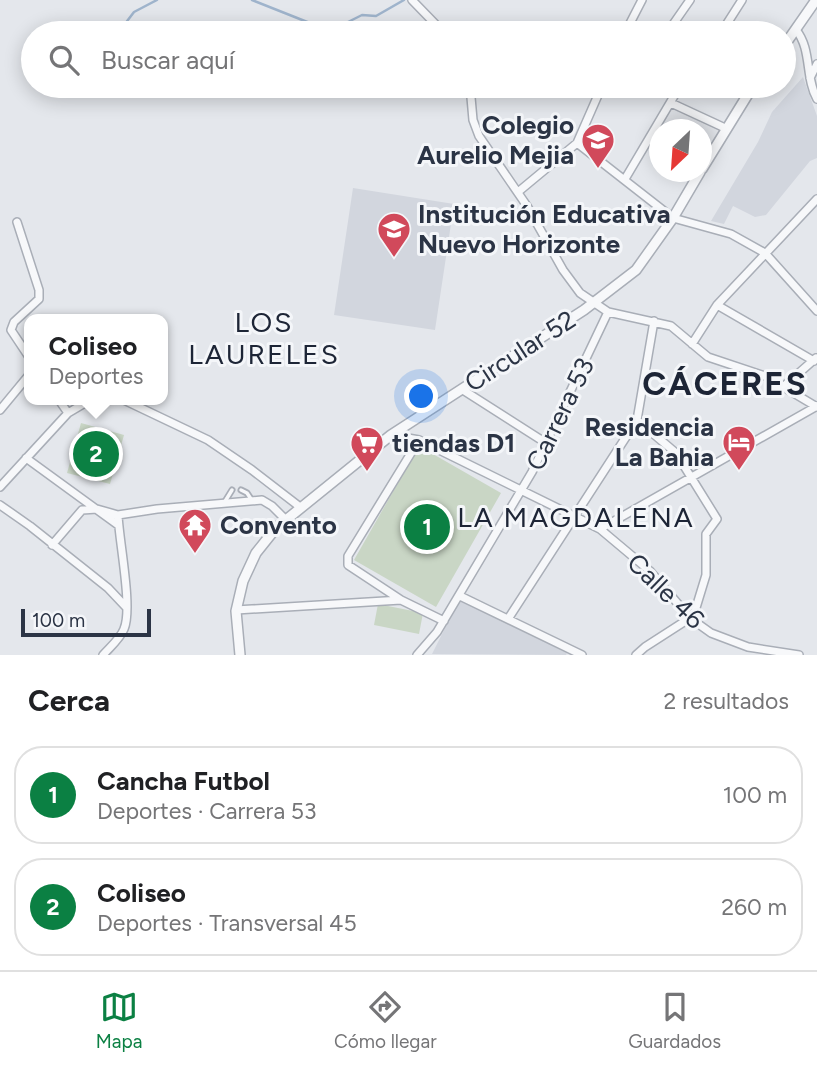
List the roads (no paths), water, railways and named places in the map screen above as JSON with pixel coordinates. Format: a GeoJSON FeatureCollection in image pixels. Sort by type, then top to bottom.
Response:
{"type":"FeatureCollection","features":[{"type":"Feature","properties":{"kind":"street"},"geometry":{"type":"LineString","coordinates":[[412,0],[432,21]]}},
{"type":"Feature","properties":{"kind":"street"},"geometry":{"type":"LineString","coordinates":[[631,21],[642,0]]}},
{"type":"Feature","properties":{"kind":"street"},"geometry":{"type":"LineString","coordinates":[[675,21],[690,0]]}},
{"type":"Feature","properties":{"kind":"street"},"geometry":{"type":"LineString","coordinates":[[729,21],[742,0]]}},
{"type":"Feature","properties":{"kind":"street"},"geometry":{"type":"LineString","coordinates":[[816,0],[796,30],[804,46],[812,90],[817,99]]}},
{"type":"Feature","properties":{"kind":"street"},"geometry":{"type":"LineString","coordinates":[[806,60],[813,65],[817,64],[810,78]]}},
{"type":"Feature","properties":{"kind":"street"},"geometry":{"type":"LineString","coordinates":[[471,98],[473,120],[479,136],[518,192],[563,270],[580,293],[608,312],[671,326],[708,357],[765,376],[817,406]]}},
{"type":"Feature","properties":{"kind":"street"},"geometry":{"type":"LineString","coordinates":[[518,192],[577,143],[597,98]]}},
{"type":"Feature","properties":{"kind":"street"},"geometry":{"type":"LineString","coordinates":[[625,179],[674,98]]}},
{"type":"Feature","properties":{"kind":"street","name":"Circular 52"},"geometry":{"type":"LineString","coordinates":[[712,151],[745,98]]}},
{"type":"Feature","properties":{"kind":"street"},"geometry":{"type":"LineString","coordinates":[[671,103],[725,128]]}},
{"type":"Feature","properties":{"kind":"street"},"geometry":{"type":"LineString","coordinates":[[577,143],[673,218],[731,234],[765,253],[817,311]]}},
{"type":"Feature","properties":{"kind":"street","name":"Circular 52"},"geometry":{"type":"LineString","coordinates":[[236,610],[243,581],[256,553],[285,519],[391,435],[594,302],[636,270],[673,218],[694,182]]}},
{"type":"Feature","properties":{"kind":"street"},"geometry":{"type":"LineString","coordinates":[[692,344],[718,305],[817,199]]}},
{"type":"Feature","properties":{"kind":"street"},"geometry":{"type":"LineString","coordinates":[[17,222],[39,290],[38,299],[14,322],[11,330],[24,348]]}},
{"type":"Feature","properties":{"kind":"street"},"geometry":{"type":"LineString","coordinates":[[718,305],[815,359],[783,387]]}},
{"type":"Feature","properties":{"kind":"street","name":"Carrera 53"},"geometry":{"type":"LineString","coordinates":[[417,655],[460,596],[521,491],[608,312]]}},
{"type":"Feature","properties":{"kind":"street"},"geometry":{"type":"LineString","coordinates":[[508,619],[637,420],[654,321]]}},
{"type":"Feature","properties":{"kind":"street"},"geometry":{"type":"LineString","coordinates":[[0,410],[24,382]]}},
{"type":"Feature","properties":{"kind":"street"},"geometry":{"type":"LineString","coordinates":[[463,390],[546,443]]}},
{"type":"Feature","properties":{"kind":"street"},"geometry":{"type":"LineString","coordinates":[[62,405],[68,413]]}},
{"type":"Feature","properties":{"kind":"street"},"geometry":{"type":"LineString","coordinates":[[0,487],[68,413],[82,405]]}},
{"type":"Feature","properties":{"kind":"street"},"geometry":{"type":"LineString","coordinates":[[134,405],[208,440],[300,507]]}},
{"type":"Feature","properties":{"kind":"street"},"geometry":{"type":"LineString","coordinates":[[600,529],[817,406]]}},
{"type":"Feature","properties":{"kind":"street"},"geometry":{"type":"LineString","coordinates":[[636,655],[690,618],[695,611],[706,575],[706,534],[717,519],[676,453],[637,420]]}},
{"type":"Feature","properties":{"kind":"street","name":"Calle 46"},"geometry":{"type":"LineString","coordinates":[[391,435],[419,440],[600,529],[650,571],[690,618],[711,634],[748,648],[799,655]]}},
{"type":"Feature","properties":{"kind":"street"},"geometry":{"type":"LineString","coordinates":[[419,440],[348,556],[348,565],[401,600],[444,621]]}},
{"type":"Feature","properties":{"kind":"street"},"geometry":{"type":"LineString","coordinates":[[26,458],[118,525]]}},
{"type":"Feature","properties":{"kind":"street"},"geometry":{"type":"LineString","coordinates":[[52,545],[82,510],[97,509],[118,515],[262,500],[285,519]]}},
{"type":"Feature","properties":{"kind":"street"},"geometry":{"type":"LineString","coordinates":[[0,505],[108,588],[126,607]]}},
{"type":"Feature","properties":{"kind":"street"},"geometry":{"type":"LineString","coordinates":[[103,655],[123,632],[127,620],[118,515]]}},
{"type":"Feature","properties":{"kind":"street"},"geometry":{"type":"LineString","coordinates":[[460,596],[582,655]]}},
{"type":"Feature","properties":{"kind":"street"},"geometry":{"type":"LineString","coordinates":[[240,655],[236,610],[401,600]]}},
{"type":"Feature","properties":{"kind":"street"},"geometry":{"type":"LineString","coordinates":[[748,648],[754,655]]}},
{"type":"Feature","properties":{"kind":"lane"},"geometry":{"type":"LineString","coordinates":[[224,503],[232,490]]}},
{"type":"Feature","properties":{"kind":"lane"},"geometry":{"type":"LineString","coordinates":[[241,490],[247,493],[252,501]]}},
{"type":"Feature","properties":{"kind":"waterway"},"geometry":{"type":"LineString","coordinates":[[127,21],[134,12],[157,0]]}},
{"type":"Feature","properties":{"kind":"waterway"},"geometry":{"type":"LineString","coordinates":[[252,0],[305,21]]}},
{"type":"Feature","properties":{"kind":"waterway"},"geometry":{"type":"LineString","coordinates":[[350,21],[362,15],[376,16],[404,0]]}},
{"type":"Feature","properties":{"kind":"place","name":"Colegio Aurelio Mejia"},"geometry":{"type":"Point","coordinates":[598,170]}},
{"type":"Feature","properties":{"kind":"place","name":"Institución Educativa Nuevo Horizonte"},"geometry":{"type":"Point","coordinates":[394,259]}},
{"type":"Feature","properties":{"kind":"place","name":"Coliseo"},"geometry":{"type":"Point","coordinates":[96,454]}},
{"type":"Feature","properties":{"kind":"place","name":"Residencia La Bahia"},"geometry":{"type":"Point","coordinates":[739,472]}},
{"type":"Feature","properties":{"kind":"place","name":"tiendas D1"},"geometry":{"type":"Point","coordinates":[367,473]}},
{"type":"Feature","properties":{"kind":"place","name":"Cancha Futbol"},"geometry":{"type":"Point","coordinates":[427,527]}},
{"type":"Feature","properties":{"kind":"place","name":"Convento"},"geometry":{"type":"Point","coordinates":[195,555]}},
{"type":"Feature","properties":{"kind":"district","name":"LOS LAURELES"},"geometry":{"type":"Point","coordinates":[264,338]}},
{"type":"Feature","properties":{"kind":"district","name":"CÁCERES"},"geometry":{"type":"Point","coordinates":[725,383]}},
{"type":"Feature","properties":{"kind":"district","name":"LA MAGDALENA"},"geometry":{"type":"Point","coordinates":[576,517]}}]}
